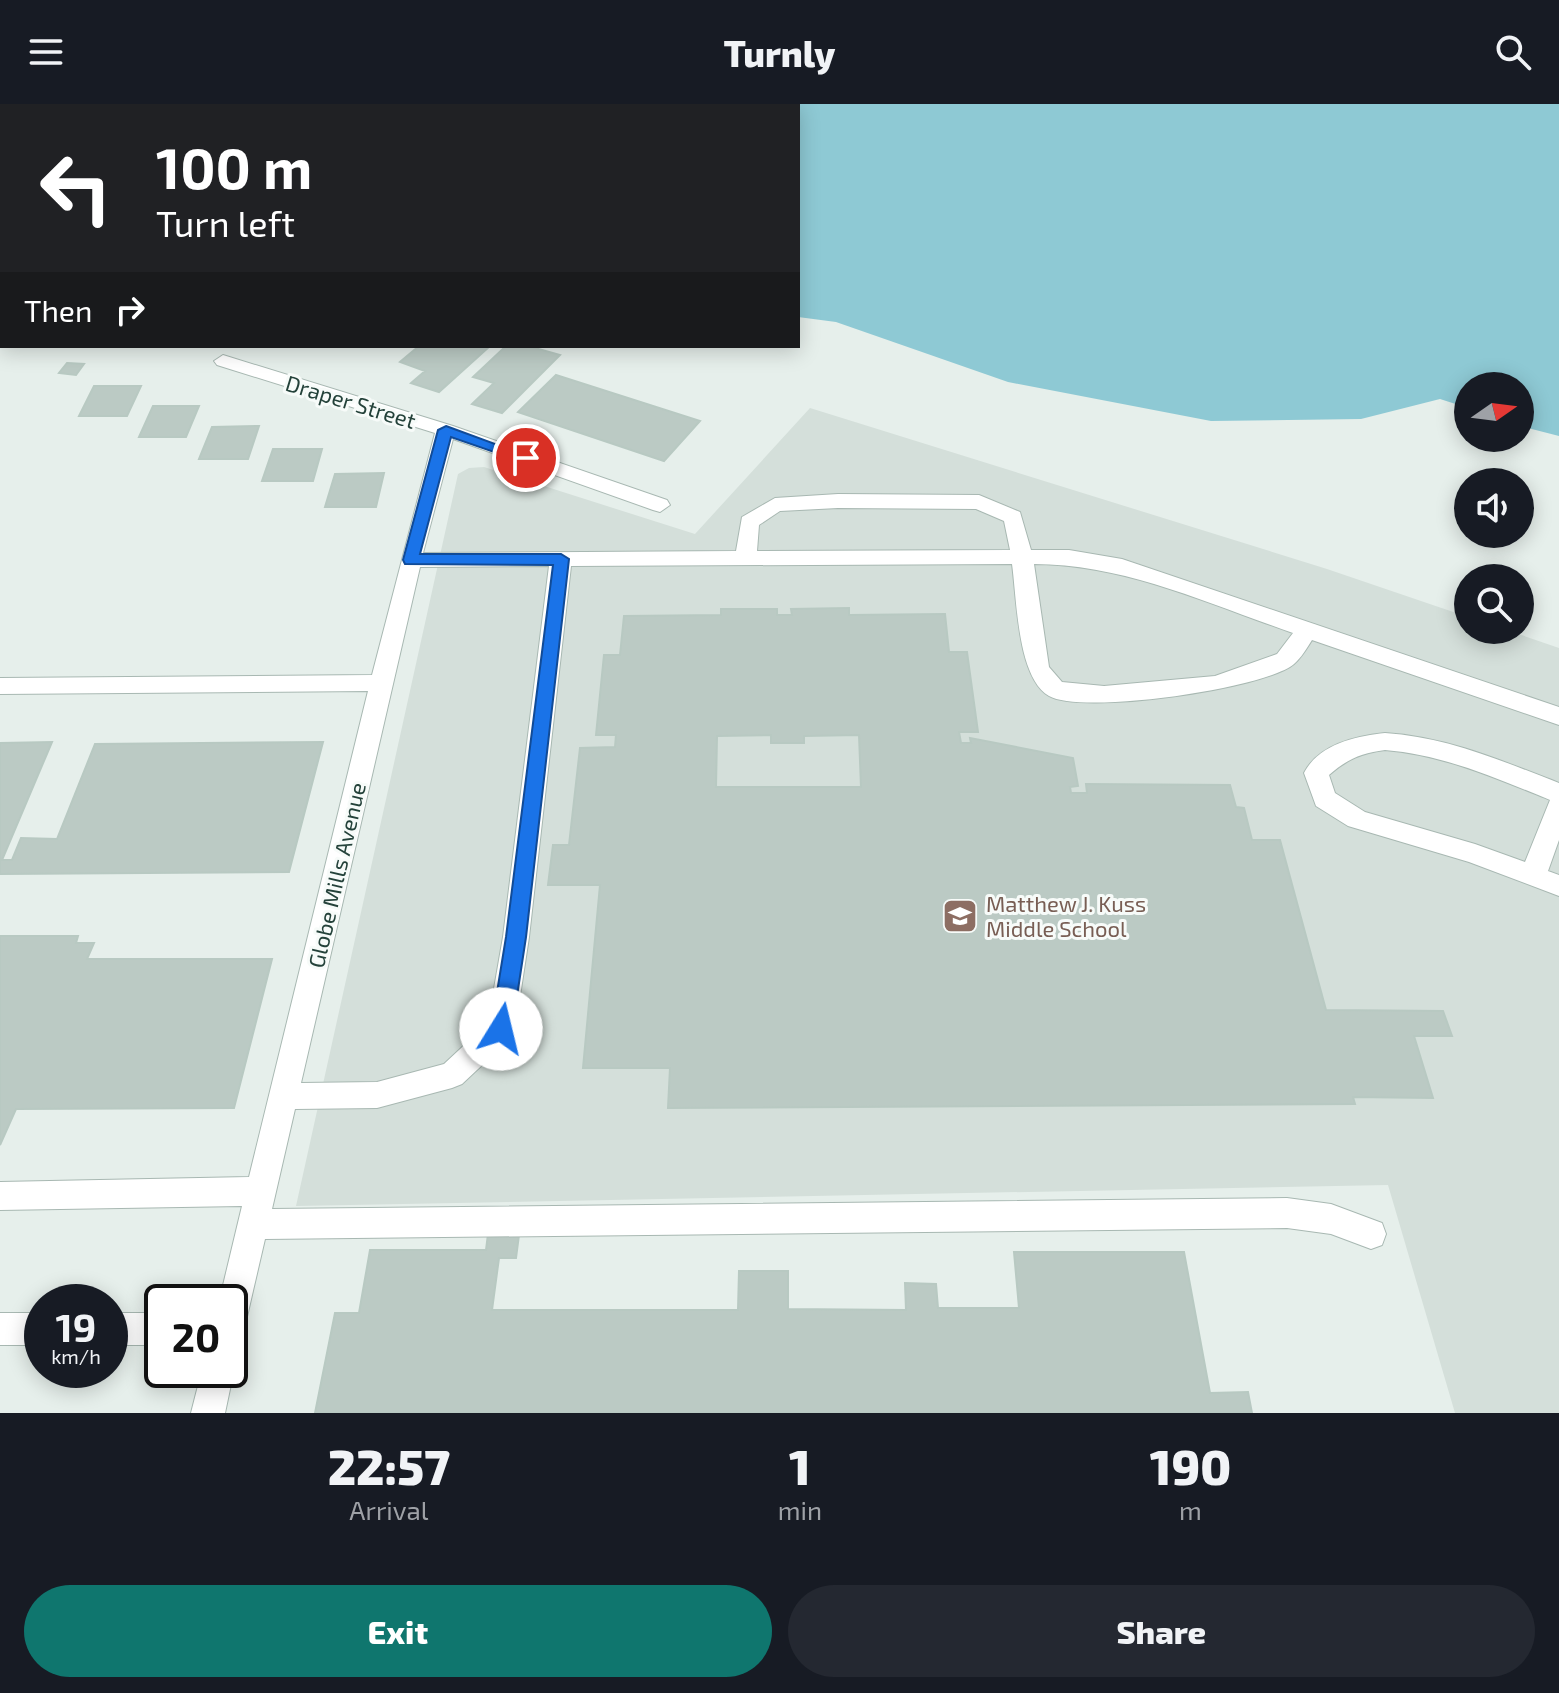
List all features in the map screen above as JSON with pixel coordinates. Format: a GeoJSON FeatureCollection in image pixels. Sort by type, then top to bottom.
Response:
{"type":"FeatureCollection","features":[{"type":"Feature","properties":{"kind":"street","name":"Draper Street"},"geometry":{"type":"LineString","coordinates":[[239,348],[223,361],[446,430],[660,505]]}},
{"type":"Feature","properties":{"kind":"street","name":"Globe Mills Avenue"},"geometry":{"type":"LineString","coordinates":[[239,1284],[381,683],[446,430]]}},
{"type":"Feature","properties":{"kind":"street"},"geometry":{"type":"LineString","coordinates":[[746,558],[749,522],[775,505],[838,501],[979,502],[1013,517],[1022,557],[1038,670],[1056,690],[1104,694],[1216,684],[1285,660],[1308,630]]}},
{"type":"Feature","properties":{"kind":"street"},"geometry":{"type":"LineString","coordinates":[[411,560],[1069,557],[1114,564],[1559,716]]}},
{"type":"Feature","properties":{"kind":"street"},"geometry":{"type":"LineString","coordinates":[[284,1096],[377,1095],[452,1075],[501,1029],[516,937],[561,559]]}},
{"type":"Feature","properties":{"kind":"street"},"geometry":{"type":"LineString","coordinates":[[0,686],[381,683]]}},
{"type":"Feature","properties":{"kind":"street"},"geometry":{"type":"LineString","coordinates":[[1559,793],[1473,760],[1416,744],[1363,744],[1332,757],[1316,773],[1325,799],[1357,819],[1475,854],[1559,886]]}},
{"type":"Feature","properties":{"kind":"street"},"geometry":{"type":"LineString","coordinates":[[1533,876],[1559,806]]}},
{"type":"Feature","properties":{"kind":"street"},"geometry":{"type":"LineString","coordinates":[[0,1196],[262,1191]]}},
{"type":"Feature","properties":{"kind":"street"},"geometry":{"type":"LineString","coordinates":[[254,1224],[1287,1213],[1331,1219],[1371,1234]]}},
{"type":"Feature","properties":{"kind":"street"},"geometry":{"type":"LineString","coordinates":[[0,1329],[24,1329]]}},
{"type":"Feature","properties":{"kind":"street"},"geometry":{"type":"LineString","coordinates":[[208,1413],[214,1388]]}},
{"type":"Feature","properties":{"kind":"shaded area","name":"Matthew J. Kuss Middle School"},"geometry":{"type":"Polygon","coordinates":[[[810,408],[1327,569],[1454,612],[1454,644],[1534,644],[1534,639],[1559,648],[1559,1413],[1455,1413],[1388,1185],[296,1206],[458,474],[469,468],[484,467],[695,534],[810,408]]]}},
{"type":"Feature","properties":{"kind":"water"},"geometry":{"type":"Polygon","coordinates":[[[800,104],[1559,104],[1559,436],[1534,430],[1534,372],[1454,372],[1454,404],[1440,399],[1361,419],[1211,421],[1008,382],[836,322],[800,317],[800,104]]]}},
{"type":"Feature","properties":{"kind":"building"},"geometry":{"type":"Polygon","coordinates":[[[417,348],[488,348],[439,392],[411,383],[425,371],[400,362],[417,348]]]}},
{"type":"Feature","properties":{"kind":"building"},"geometry":{"type":"Polygon","coordinates":[[[504,348],[535,348],[560,355],[502,413],[472,404],[494,383],[473,377],[504,348]]]}},
{"type":"Feature","properties":{"kind":"building"},"geometry":{"type":"Polygon","coordinates":[[[67,363],[84,364],[76,375],[59,373],[67,363]]]}},
{"type":"Feature","properties":{"kind":"building"},"geometry":{"type":"Polygon","coordinates":[[[556,375],[700,421],[664,461],[518,412],[556,375]]]}},
{"type":"Feature","properties":{"kind":"building"},"geometry":{"type":"Polygon","coordinates":[[[94,386],[141,386],[127,416],[79,416],[94,386]]]}},
{"type":"Feature","properties":{"kind":"building"},"geometry":{"type":"Polygon","coordinates":[[[153,406],[199,406],[186,437],[139,437],[153,406]]]}},
{"type":"Feature","properties":{"kind":"building"},"geometry":{"type":"Polygon","coordinates":[[[259,426],[248,459],[199,459],[212,427],[259,426]]]}},
{"type":"Feature","properties":{"kind":"building"},"geometry":{"type":"Polygon","coordinates":[[[273,449],[322,449],[313,481],[262,481],[273,449]]]}},
{"type":"Feature","properties":{"kind":"building"},"geometry":{"type":"Polygon","coordinates":[[[384,473],[376,507],[325,507],[335,474],[384,473]]]}},
{"type":"Feature","properties":{"kind":"building"},"geometry":{"type":"Polygon","coordinates":[[[849,608],[849,615],[945,614],[949,652],[967,652],[978,732],[959,732],[961,743],[971,743],[970,738],[1073,758],[1078,786],[1070,787],[1071,793],[1087,793],[1086,784],[1230,785],[1236,807],[1244,808],[1252,840],[1280,840],[1326,1010],[1443,1011],[1452,1036],[1414,1036],[1433,1098],[1353,1097],[1355,1104],[668,1108],[670,1068],[583,1068],[600,885],[548,885],[553,845],[569,845],[580,748],[615,747],[616,735],[596,735],[604,655],[620,655],[624,616],[721,615],[721,609],[777,609],[777,615],[792,615],[791,609],[849,608]],[[771,735],[717,736],[716,787],[861,787],[859,735],[804,736],[804,743],[771,743],[771,735]]]}},
{"type":"Feature","properties":{"kind":"building"},"geometry":{"type":"Polygon","coordinates":[[[52,742],[2,860],[12,860],[21,838],[57,839],[95,744],[323,742],[289,872],[0,874],[0,743],[52,742]]]}},
{"type":"Feature","properties":{"kind":"building"},"geometry":{"type":"Polygon","coordinates":[[[0,936],[78,936],[76,943],[94,943],[87,959],[272,959],[234,1108],[16,1109],[0,1145],[0,936]]]}},
{"type":"Feature","properties":{"kind":"building"},"geometry":{"type":"Polygon","coordinates":[[[488,1234],[519,1235],[516,1258],[499,1258],[492,1310],[738,1310],[739,1271],[788,1271],[788,1309],[906,1310],[905,1283],[936,1284],[938,1308],[1019,1308],[1014,1252],[1184,1252],[1210,1393],[1248,1392],[1252,1413],[315,1413],[335,1313],[359,1313],[370,1250],[486,1250],[488,1234]]]}},
{"type":"Feature","properties":{"kind":"place","name":"Matthew J. Kuss Middle School"},"geometry":{"type":"Point","coordinates":[960,916]}},
{"type":"Feature","properties":{"kind":"route"},"geometry":{"type":"LineString","coordinates":[[501,1029],[516,937],[561,559],[411,560],[446,430],[526,458]]}}]}
